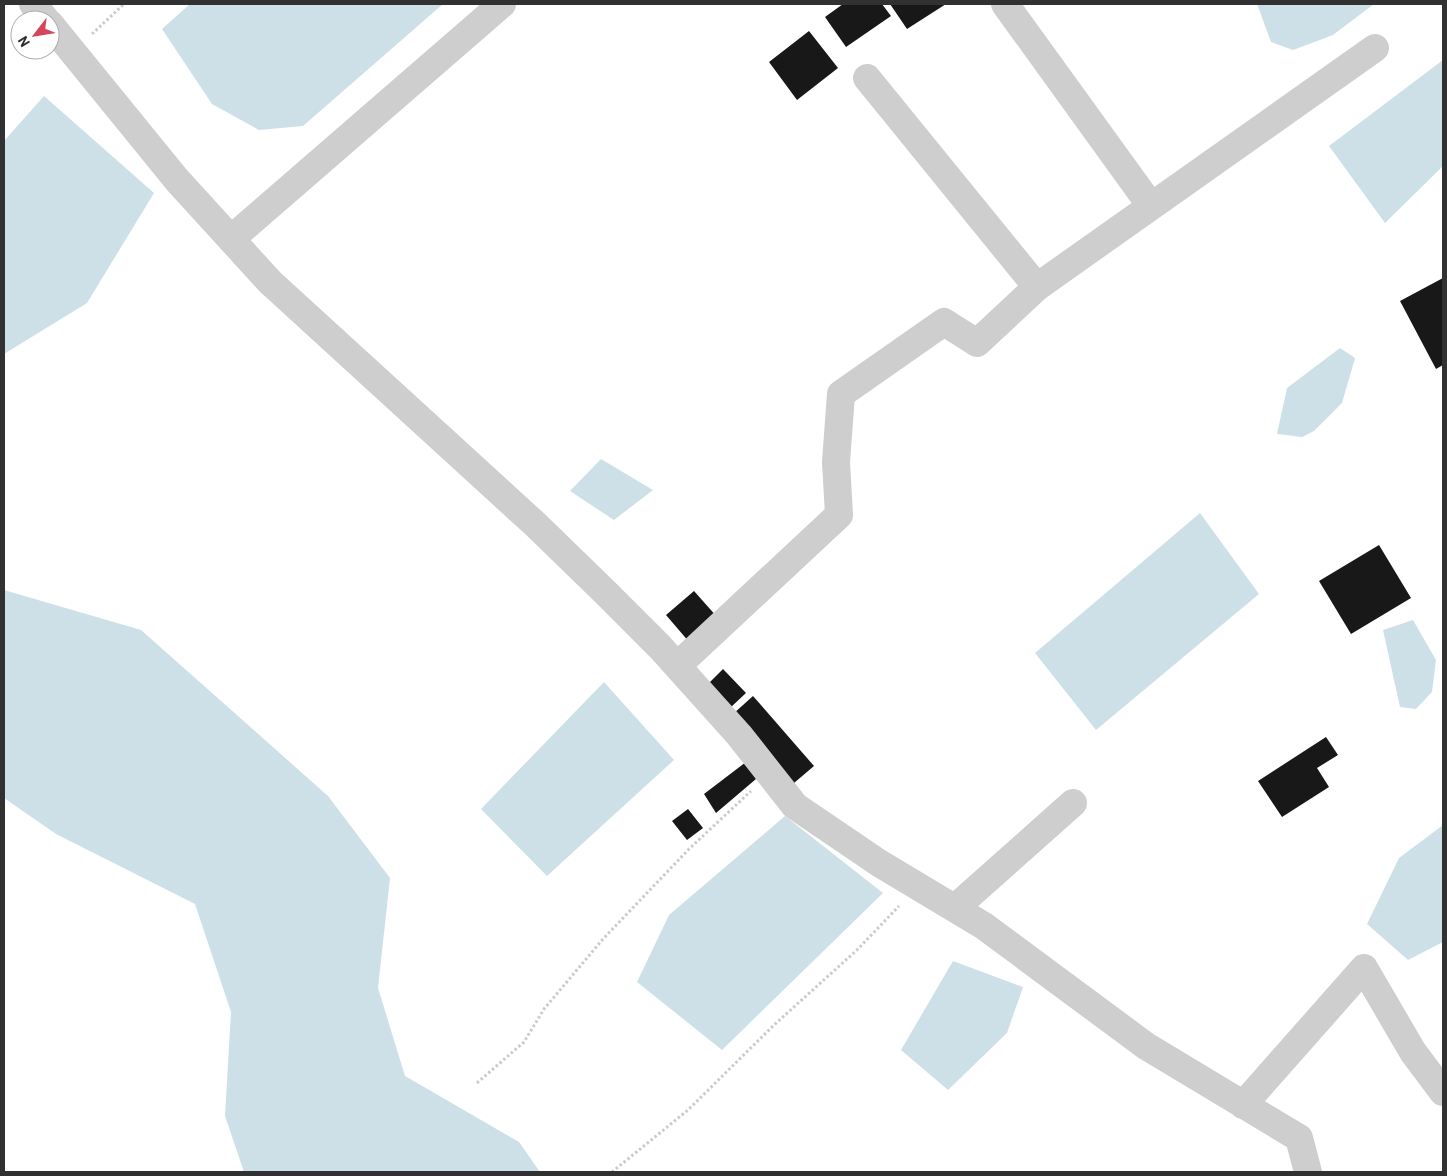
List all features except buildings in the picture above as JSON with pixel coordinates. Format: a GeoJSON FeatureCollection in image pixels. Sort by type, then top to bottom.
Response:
{"type":"FeatureCollection","features":[{"type":"Feature","properties":{"kind":"street"},"geometry":{"type":"LineString","coordinates":[[231,239],[502,4]]}},
{"type":"Feature","properties":{"kind":"street"},"geometry":{"type":"LineString","coordinates":[[1005,4],[1151,206]]}},
{"type":"Feature","properties":{"kind":"street"},"geometry":{"type":"LineString","coordinates":[[60,36],[177,180],[270,282],[536,525],[677,666],[739,734],[795,806],[879,863],[984,926],[1146,1046],[1299,1138],[1308,1172]]}},
{"type":"Feature","properties":{"kind":"street"},"geometry":{"type":"LineString","coordinates":[[677,666],[839,515],[836,462],[841,394],[944,322],[977,343],[1037,287],[1375,48]]}},
{"type":"Feature","properties":{"kind":"street"},"geometry":{"type":"LineString","coordinates":[[867,78],[1037,287]]}},
{"type":"Feature","properties":{"kind":"street"},"geometry":{"type":"LineString","coordinates":[[955,908],[1073,803]]}},
{"type":"Feature","properties":{"kind":"street"},"geometry":{"type":"LineString","coordinates":[[1243,1105],[1364,968],[1413,1052],[1443,1092]]}},
{"type":"Feature","properties":{"kind":"path"},"geometry":{"type":"LineString","coordinates":[[73,52],[124,4]]}},
{"type":"Feature","properties":{"kind":"path"},"geometry":{"type":"LineString","coordinates":[[477,1083],[524,1042],[544,1009],[603,939],[689,849],[770,774]]}},
{"type":"Feature","properties":{"kind":"path"},"geometry":{"type":"LineString","coordinates":[[612,1172],[688,1110],[774,1025],[858,950],[917,886]]}},
{"type":"Feature","properties":{"kind":"shaded area"},"geometry":{"type":"Polygon","coordinates":[[[190,4],[443,4],[303,126],[259,130],[212,104],[162,29],[190,4]]]}},
{"type":"Feature","properties":{"kind":"shaded area"},"geometry":{"type":"Polygon","coordinates":[[[1257,4],[1374,4],[1333,35],[1293,50],[1271,42],[1257,4]]]}},
{"type":"Feature","properties":{"kind":"shaded area"},"geometry":{"type":"Polygon","coordinates":[[[1443,60],[1443,166],[1385,223],[1329,146],[1443,60]]]}},
{"type":"Feature","properties":{"kind":"shaded area"},"geometry":{"type":"Polygon","coordinates":[[[44,96],[154,193],[87,303],[4,354],[4,141],[44,96]]]}},
{"type":"Feature","properties":{"kind":"shaded area"},"geometry":{"type":"Polygon","coordinates":[[[1340,348],[1355,358],[1342,403],[1314,431],[1302,437],[1277,434],[1287,388],[1340,348]]]}},
{"type":"Feature","properties":{"kind":"shaded area"},"geometry":{"type":"Polygon","coordinates":[[[601,459],[653,490],[614,520],[570,491],[601,459]]]}},
{"type":"Feature","properties":{"kind":"shaded area"},"geometry":{"type":"Polygon","coordinates":[[[1200,513],[1259,594],[1096,730],[1035,653],[1200,513]]]}},
{"type":"Feature","properties":{"kind":"shaded area"},"geometry":{"type":"Polygon","coordinates":[[[4,590],[141,630],[328,796],[390,878],[378,988],[405,1076],[519,1142],[540,1172],[244,1172],[225,1116],[231,1012],[195,904],[56,834],[4,798],[4,590]]]}},
{"type":"Feature","properties":{"kind":"shaded area"},"geometry":{"type":"Polygon","coordinates":[[[1413,620],[1436,660],[1432,692],[1416,709],[1400,707],[1383,630],[1413,620]]]}},
{"type":"Feature","properties":{"kind":"shaded area"},"geometry":{"type":"Polygon","coordinates":[[[604,682],[674,760],[547,876],[481,809],[604,682]]]}},
{"type":"Feature","properties":{"kind":"shaded area"},"geometry":{"type":"Polygon","coordinates":[[[785,816],[883,893],[722,1050],[637,982],[669,915],[785,816]]]}},
{"type":"Feature","properties":{"kind":"shaded area"},"geometry":{"type":"Polygon","coordinates":[[[1443,825],[1443,942],[1408,960],[1367,924],[1399,858],[1443,825]]]}},
{"type":"Feature","properties":{"kind":"shaded area"},"geometry":{"type":"Polygon","coordinates":[[[953,961],[1023,987],[1007,1033],[948,1090],[901,1050],[953,961]]]}}]}
